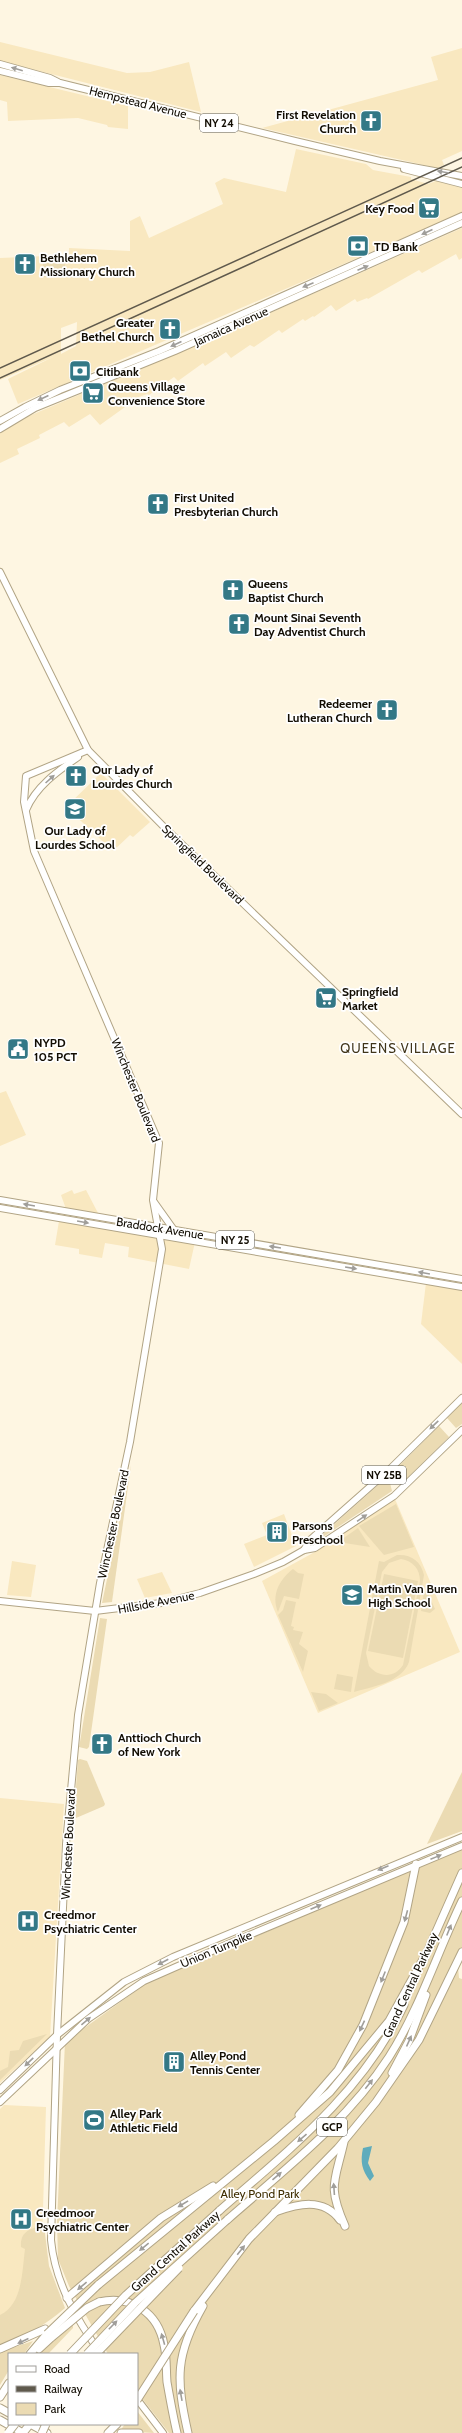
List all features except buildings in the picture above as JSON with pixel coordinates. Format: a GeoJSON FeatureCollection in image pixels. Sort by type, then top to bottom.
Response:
{"type":"FeatureCollection","features":[{"type":"Feature","properties":{"kind":"highway"},"geometry":{"type":"LineString","coordinates":[[274,2141],[319,2094],[338,2070],[356,2038],[378,1991],[404,1922],[416,1864]]}},
{"type":"Feature","properties":{"kind":"highway","name":"Grand Central Parkway"},"geometry":{"type":"LineString","coordinates":[[71,2353],[126,2294],[307,2134],[345,2095],[379,2049],[426,1954],[462,1873]]}},
{"type":"Feature","properties":{"kind":"highway","name":"Grand Central Parkway"},"geometry":{"type":"LineString","coordinates":[[88,2353],[135,2303],[315,2143],[353,2104],[388,2057],[416,2015],[437,1959],[462,1901]]}},
{"type":"Feature","properties":{"kind":"highway"},"geometry":{"type":"LineString","coordinates":[[138,2397],[194,2311],[222,2273],[260,2227],[345,2141],[404,2062],[427,2022],[462,1952]]}},
{"type":"Feature","properties":{"kind":"highway"},"geometry":{"type":"LineString","coordinates":[[31,2353],[98,2285],[313,2108],[345,2076],[400,2007]]}},
{"type":"Feature","properties":{"kind":"highway"},"geometry":{"type":"LineString","coordinates":[[360,2122],[395,2068],[416,2015]]}},
{"type":"Feature","properties":{"kind":"highway"},"geometry":{"type":"LineString","coordinates":[[274,2213],[296,2206],[316,2204],[336,2214],[345,2226],[334,2189],[334,2176],[345,2141]]}},
{"type":"Feature","properties":{"kind":"highway"},"geometry":{"type":"LineString","coordinates":[[67,2298],[161,2218],[240,2169]]}},
{"type":"Feature","properties":{"kind":"highway"},"geometry":{"type":"LineString","coordinates":[[97,2353],[227,2220]]}},
{"type":"Feature","properties":{"kind":"highway"},"geometry":{"type":"LineString","coordinates":[[188,2433],[179,2388],[180,2362],[189,2334],[222,2273]]}},
{"type":"Feature","properties":{"kind":"highway"},"geometry":{"type":"LineString","coordinates":[[0,2350],[48,2334],[87,2308],[99,2302],[122,2300],[133,2303],[151,2316],[162,2334],[170,2399],[177,2433]]}},
{"type":"Feature","properties":{"kind":"highway"},"geometry":{"type":"LineString","coordinates":[[35,2353],[48,2334]]}},
{"type":"Feature","properties":{"kind":"highway"},"geometry":{"type":"LineString","coordinates":[[2,2394],[8,2385]]}},
{"type":"Feature","properties":{"kind":"highway"},"geometry":{"type":"LineString","coordinates":[[0,2421],[23,2433],[29,2425]]}},
{"type":"Feature","properties":{"kind":"highway"},"geometry":{"type":"LineString","coordinates":[[32,2425],[47,2433]]}},
{"type":"Feature","properties":{"kind":"highway"},"geometry":{"type":"LineString","coordinates":[[108,2433],[116,2425]]}},
{"type":"Feature","properties":{"kind":"highway"},"geometry":{"type":"LineString","coordinates":[[121,2433],[139,2433]]}},
{"type":"Feature","properties":{"kind":"main road","name":"Hempstead Avenue"},"geometry":{"type":"LineString","coordinates":[[0,64],[50,78],[60,83],[380,161],[462,184]]}},
{"type":"Feature","properties":{"kind":"main road","name":"Hempstead Avenue"},"geometry":{"type":"LineString","coordinates":[[0,71],[49,83],[60,83]]}},
{"type":"Feature","properties":{"kind":"main road","name":"Hempstead Avenue"},"geometry":{"type":"LineString","coordinates":[[380,161],[462,176]]}},
{"type":"Feature","properties":{"kind":"main road","name":"Jamaica Avenue"},"geometry":{"type":"LineString","coordinates":[[0,421],[60,390],[159,351],[462,216]]}},
{"type":"Feature","properties":{"kind":"main road","name":"Jamaica Avenue"},"geometry":{"type":"LineString","coordinates":[[0,429],[35,408],[175,351],[462,223]]}},
{"type":"Feature","properties":{"kind":"main road","name":"Springfield Boulevard"},"geometry":{"type":"LineString","coordinates":[[0,572],[88,750],[169,832],[462,1114]]}},
{"type":"Feature","properties":{"kind":"main road","name":"Winchester Boulevard"},"geometry":{"type":"LineString","coordinates":[[88,750],[26,776],[23,798],[34,851],[159,1143],[153,1200],[162,1249],[132,1432],[95,1611],[78,1715],[67,1825],[57,2035],[51,2240],[56,2270],[67,2298],[101,2353]]}},
{"type":"Feature","properties":{"kind":"main road"},"geometry":{"type":"LineString","coordinates":[[26,810],[31,799],[40,787],[88,750]]}},
{"type":"Feature","properties":{"kind":"main road","name":"Braddock Avenue"},"geometry":{"type":"LineString","coordinates":[[0,1200],[158,1228],[314,1253],[462,1280]]}},
{"type":"Feature","properties":{"kind":"main road"},"geometry":{"type":"LineString","coordinates":[[153,1200],[174,1230]]}},
{"type":"Feature","properties":{"kind":"main road","name":"Braddock Avenue"},"geometry":{"type":"LineString","coordinates":[[0,1208],[312,1262],[462,1286]]}},
{"type":"Feature","properties":{"kind":"main road"},"geometry":{"type":"LineString","coordinates":[[312,1262],[314,1253]]}},
{"type":"Feature","properties":{"kind":"main road","name":"Hillside Avenue"},"geometry":{"type":"LineString","coordinates":[[304,1550],[310,1540],[389,1470],[462,1398]]}},
{"type":"Feature","properties":{"kind":"main road","name":"Hillside Avenue"},"geometry":{"type":"LineString","coordinates":[[0,1601],[95,1611],[161,1603],[200,1593],[272,1567],[304,1550],[315,1548],[394,1496],[462,1430]]}},
{"type":"Feature","properties":{"kind":"main road","name":"Union Turnpike"},"geometry":{"type":"LineString","coordinates":[[0,2090],[57,2035],[124,1982],[173,1956],[462,1837]]}},
{"type":"Feature","properties":{"kind":"main road","name":"Union Turnpike"},"geometry":{"type":"LineString","coordinates":[[0,2102],[57,2047],[107,2005],[166,1970],[462,1846]]}},
{"type":"Feature","properties":{"kind":"main road"},"geometry":{"type":"LineString","coordinates":[[138,2400],[163,2433]]}},
{"type":"Feature","properties":{"kind":"shaded area"},"geometry":{"type":"Polygon","coordinates":[[[0,42],[127,73],[150,72],[189,62],[201,112],[0,61],[0,42]]]}},
{"type":"Feature","properties":{"kind":"shaded area"},"geometry":{"type":"Polygon","coordinates":[[[462,48],[462,151],[442,160],[444,165],[437,168],[262,128],[438,80],[431,57],[462,48]]]}},
{"type":"Feature","properties":{"kind":"shaded area"},"geometry":{"type":"Polygon","coordinates":[[[0,75],[128,106],[128,129],[108,127],[107,125],[78,118],[8,121],[7,102],[0,100],[0,75]]]}},
{"type":"Feature","properties":{"kind":"shaded area"},"geometry":{"type":"Polygon","coordinates":[[[296,149],[366,164],[373,170],[411,177],[411,179],[428,184],[436,181],[462,188],[462,213],[18,404],[8,379],[55,356],[0,380],[0,258],[69,255],[69,248],[130,251],[130,221],[140,216],[149,238],[223,204],[215,183],[224,178],[286,192],[296,149]],[[77,322],[61,328],[61,354],[76,346],[77,322]]]}},
{"type":"Feature","properties":{"kind":"shaded area"},"geometry":{"type":"Polygon","coordinates":[[[462,228],[462,258],[459,260],[456,254],[422,273],[419,270],[368,299],[367,298],[357,302],[355,299],[336,311],[331,305],[314,317],[313,316],[305,321],[303,319],[282,333],[279,330],[254,347],[250,345],[231,358],[226,352],[205,366],[203,363],[178,381],[174,377],[149,395],[147,394],[139,397],[100,425],[90,414],[69,427],[64,422],[39,435],[40,438],[17,449],[19,454],[0,463],[0,433],[29,416],[218,336],[462,228]]]}},
{"type":"Feature","properties":{"kind":"shaded area"},"geometry":{"type":"Polygon","coordinates":[[[101,773],[150,822],[133,837],[130,835],[113,851],[66,807],[101,773]]]}},
{"type":"Feature","properties":{"kind":"shaded area"},"geometry":{"type":"Polygon","coordinates":[[[6,1091],[26,1135],[0,1146],[0,1093],[6,1091]]]}},
{"type":"Feature","properties":{"kind":"shaded area"},"geometry":{"type":"Polygon","coordinates":[[[72,1190],[74,1194],[86,1190],[98,1213],[66,1209],[61,1195],[72,1190]]]}},
{"type":"Feature","properties":{"kind":"shaded area"},"geometry":{"type":"Polygon","coordinates":[[[59,1221],[195,1242],[189,1269],[128,1257],[129,1247],[105,1243],[102,1258],[79,1254],[79,1249],[55,1245],[59,1221]]]}},
{"type":"Feature","properties":{"kind":"shaded area"},"geometry":{"type":"Polygon","coordinates":[[[426,1283],[462,1289],[462,1364],[421,1324],[426,1283]]]}},
{"type":"Feature","properties":{"kind":"shaded area","name":"Martin Van Buren High School"},"geometry":{"type":"Polygon","coordinates":[[[395,1499],[460,1652],[318,1713],[262,1581],[313,1553],[395,1499]]]}},
{"type":"Feature","properties":{"kind":"shaded area"},"geometry":{"type":"Polygon","coordinates":[[[284,1514],[296,1546],[254,1567],[244,1544],[267,1535],[262,1523],[284,1514]]]}},
{"type":"Feature","properties":{"kind":"shaded area"},"geometry":{"type":"Polygon","coordinates":[[[12,1561],[36,1565],[31,1597],[7,1595],[12,1561]]]}},
{"type":"Feature","properties":{"kind":"shaded area"},"geometry":{"type":"Polygon","coordinates":[[[162,1572],[172,1593],[145,1598],[137,1579],[162,1572]]]}},
{"type":"Feature","properties":{"kind":"shaded area","name":"Creedmor Psychiatric Center"},"geometry":{"type":"Polygon","coordinates":[[[0,1798],[64,1804],[50,2037],[0,2083],[0,1798]]]}},
{"type":"Feature","properties":{"kind":"shaded area","name":"Creedmoor Psychiatric Center"},"geometry":{"type":"Polygon","coordinates":[[[4,2105],[46,2107],[40,2312],[0,2330],[0,2109],[4,2105]]]}},
{"type":"Feature","properties":{"kind":"green space"},"geometry":{"type":"Polygon","coordinates":[[[43,255],[65,255],[65,276],[43,277],[43,255]]]}},
{"type":"Feature","properties":{"kind":"green space"},"geometry":{"type":"Polygon","coordinates":[[[462,1403],[462,1424],[456,1428],[447,1418],[462,1403]]]}},
{"type":"Feature","properties":{"kind":"green space"},"geometry":{"type":"Polygon","coordinates":[[[439,1426],[449,1437],[402,1483],[400,1483],[395,1470],[439,1426]]]}},
{"type":"Feature","properties":{"kind":"green space"},"geometry":{"type":"Polygon","coordinates":[[[131,1465],[112,1602],[102,1603],[131,1465]]]}},
{"type":"Feature","properties":{"kind":"green space"},"geometry":{"type":"Polygon","coordinates":[[[386,1478],[389,1479],[392,1491],[311,1545],[386,1478]]]}},
{"type":"Feature","properties":{"kind":"green space"},"geometry":{"type":"Polygon","coordinates":[[[396,1504],[414,1547],[384,1555],[359,1526],[396,1504]]]}},
{"type":"Feature","properties":{"kind":"green space"},"geometry":{"type":"Polygon","coordinates":[[[358,1528],[370,1547],[338,1542],[358,1528]]]}},
{"type":"Feature","properties":{"kind":"green space"},"geometry":{"type":"Polygon","coordinates":[[[397,1555],[407,1556],[415,1559],[423,1570],[424,1575],[409,1662],[400,1674],[386,1683],[354,1692],[379,1561],[384,1562],[397,1555]],[[401,1559],[389,1563],[382,1572],[366,1653],[369,1666],[377,1673],[387,1675],[391,1674],[400,1669],[403,1665],[420,1581],[419,1573],[415,1566],[401,1559]]]}},
{"type":"Feature","properties":{"kind":"green space"},"geometry":{"type":"Polygon","coordinates":[[[293,1569],[298,1573],[304,1574],[299,1599],[284,1596],[278,1612],[275,1600],[278,1588],[280,1583],[293,1569]]]}},
{"type":"Feature","properties":{"kind":"green space"},"geometry":{"type":"Polygon","coordinates":[[[384,1574],[418,1581],[403,1658],[368,1651],[384,1574]]]}},
{"type":"Feature","properties":{"kind":"green space"},"geometry":{"type":"Polygon","coordinates":[[[427,1591],[435,1609],[430,1613],[421,1611],[424,1592],[427,1591]]]}},
{"type":"Feature","properties":{"kind":"green space"},"geometry":{"type":"Polygon","coordinates":[[[286,1600],[296,1602],[291,1626],[294,1627],[293,1630],[303,1632],[299,1644],[308,1651],[303,1672],[278,1615],[283,1610],[286,1600]]]}},
{"type":"Feature","properties":{"kind":"green space"},"geometry":{"type":"Polygon","coordinates":[[[100,1618],[107,1619],[89,1747],[87,1749],[79,1747],[100,1618]]]}},
{"type":"Feature","properties":{"kind":"green space"},"geometry":{"type":"Polygon","coordinates":[[[337,1674],[353,1677],[351,1692],[334,1689],[337,1674]]]}},
{"type":"Feature","properties":{"kind":"green space"},"geometry":{"type":"Polygon","coordinates":[[[311,1692],[326,1694],[338,1703],[319,1711],[311,1692]]]}},
{"type":"Feature","properties":{"kind":"green space"},"geometry":{"type":"Polygon","coordinates":[[[80,1759],[87,1761],[105,1804],[104,1806],[76,1818],[74,1813],[78,1760],[80,1759]]]}},
{"type":"Feature","properties":{"kind":"green space"},"geometry":{"type":"Polygon","coordinates":[[[462,1772],[462,1831],[427,1844],[460,1776],[462,1772]]]}},
{"type":"Feature","properties":{"kind":"green space","name":"Alley Pond Park"},"geometry":{"type":"Polygon","coordinates":[[[462,1849],[462,1948],[457,1956],[459,1978],[462,1979],[462,2433],[169,2433],[138,2393],[138,2353],[107,2353],[69,2286],[58,2259],[57,2222],[65,2042],[148,1982],[462,1849]]]}},
{"type":"Feature","properties":{"kind":"green space"},"geometry":{"type":"Polygon","coordinates":[[[47,2034],[0,2080],[0,2071],[8,2067],[10,2051],[19,2050],[23,2041],[47,2034]]]}},
{"type":"Feature","properties":{"kind":"green space"},"geometry":{"type":"Polygon","coordinates":[[[44,2225],[49,2266],[65,2308],[34,2330],[0,2347],[0,2315],[8,2310],[13,2303],[22,2277],[25,2249],[21,2247],[22,2237],[30,2230],[44,2225]]]}},
{"type":"Feature","properties":{"kind":"green space"},"geometry":{"type":"Polygon","coordinates":[[[73,2324],[73,2328],[49,2353],[40,2353],[73,2324]]]}},
{"type":"Feature","properties":{"kind":"green space"},"geometry":{"type":"Polygon","coordinates":[[[33,2341],[25,2353],[8,2353],[8,2372],[0,2385],[0,2352],[33,2341]]]}},
{"type":"Feature","properties":{"kind":"green space"},"geometry":{"type":"Polygon","coordinates":[[[138,2412],[154,2433],[120,2431],[124,2425],[138,2425],[138,2412]]]}},
{"type":"Feature","properties":{"kind":"water"},"geometry":{"type":"Polygon","coordinates":[[[372,2146],[368,2163],[374,2176],[370,2181],[363,2169],[362,2158],[363,2148],[372,2146]]]}},
{"type":"Feature","properties":{"kind":"railway"},"geometry":{"type":"LineString","coordinates":[[0,368],[462,158]]}},
{"type":"Feature","properties":{"kind":"railway"},"geometry":{"type":"LineString","coordinates":[[0,378],[462,167]]}},
{"type":"Feature","properties":{"kind":"place","name":"First Revelation Church"},"geometry":{"type":"Point","coordinates":[371,121]}},
{"type":"Feature","properties":{"kind":"place","name":"Key Food"},"geometry":{"type":"Point","coordinates":[429,208]}},
{"type":"Feature","properties":{"kind":"place","name":"TD Bank"},"geometry":{"type":"Point","coordinates":[358,246]}},
{"type":"Feature","properties":{"kind":"place","name":"Bethlehem Missionary Church"},"geometry":{"type":"Point","coordinates":[25,264]}},
{"type":"Feature","properties":{"kind":"place","name":"Greater Bethel Church"},"geometry":{"type":"Point","coordinates":[170,329]}},
{"type":"Feature","properties":{"kind":"place","name":"Citibank"},"geometry":{"type":"Point","coordinates":[80,371]}},
{"type":"Feature","properties":{"kind":"place","name":"Queens Village Convenience Store"},"geometry":{"type":"Point","coordinates":[93,393]}},
{"type":"Feature","properties":{"kind":"place","name":"First United Presbyterian Church"},"geometry":{"type":"Point","coordinates":[158,504]}},
{"type":"Feature","properties":{"kind":"place","name":"Queens Baptist Church"},"geometry":{"type":"Point","coordinates":[233,590]}},
{"type":"Feature","properties":{"kind":"place","name":"Mount Sinai Seventh Day Adventist Church"},"geometry":{"type":"Point","coordinates":[239,624]}},
{"type":"Feature","properties":{"kind":"place","name":"Redeemer Lutheran Church"},"geometry":{"type":"Point","coordinates":[387,710]}},
{"type":"Feature","properties":{"kind":"place","name":"Our Lady of Lourdes Church"},"geometry":{"type":"Point","coordinates":[76,776]}},
{"type":"Feature","properties":{"kind":"place","name":"Our Lady of Lourdes School"},"geometry":{"type":"Point","coordinates":[75,809]}},
{"type":"Feature","properties":{"kind":"place","name":"Springfield Market"},"geometry":{"type":"Point","coordinates":[326,998]}},
{"type":"Feature","properties":{"kind":"place","name":"NYPD 105 PCT"},"geometry":{"type":"Point","coordinates":[18,1049]}},
{"type":"Feature","properties":{"kind":"place","name":"Parsons Preschool"},"geometry":{"type":"Point","coordinates":[277,1532]}},
{"type":"Feature","properties":{"kind":"place","name":"Martin Van Buren High School"},"geometry":{"type":"Point","coordinates":[352,1595]}},
{"type":"Feature","properties":{"kind":"place","name":"Anttioch Church of New York"},"geometry":{"type":"Point","coordinates":[102,1744]}},
{"type":"Feature","properties":{"kind":"place","name":"Creedmor Psychiatric Center"},"geometry":{"type":"Point","coordinates":[28,1921]}},
{"type":"Feature","properties":{"kind":"place","name":"Alley Pond Tennis Center"},"geometry":{"type":"Point","coordinates":[174,2062]}},
{"type":"Feature","properties":{"kind":"place","name":"Alley Park Athletic Field"},"geometry":{"type":"Point","coordinates":[94,2120]}},
{"type":"Feature","properties":{"kind":"place","name":"Creedmoor Psychiatric Center"},"geometry":{"type":"Point","coordinates":[21,2219]}},
{"type":"Feature","properties":{"kind":"district","name":"QUEENS VILLAGE"},"geometry":{"type":"Point","coordinates":[398,1048]}}]}
